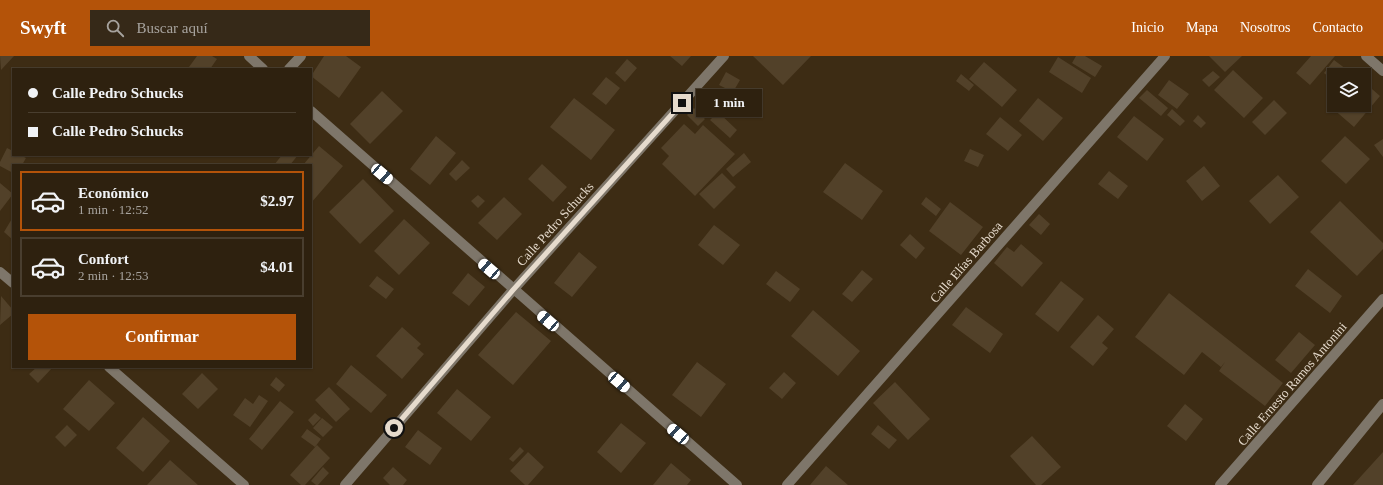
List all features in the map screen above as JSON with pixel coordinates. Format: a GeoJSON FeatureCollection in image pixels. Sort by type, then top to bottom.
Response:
{"type":"FeatureCollection","features":[{"type":"Feature","properties":{"kind":"street"},"geometry":{"type":"LineString","coordinates":[[249,56],[262,68]]}},
{"type":"Feature","properties":{"kind":"street"},"geometry":{"type":"LineString","coordinates":[[290,68],[301,56]]}},
{"type":"Feature","properties":{"kind":"street","name":"Calle Pedro Schucks"},"geometry":{"type":"LineString","coordinates":[[345,485],[513,290],[724,56]]}},
{"type":"Feature","properties":{"kind":"street","name":"Calle Elías Barbosa"},"geometry":{"type":"LineString","coordinates":[[787,485],[1165,56]]}},
{"type":"Feature","properties":{"kind":"street"},"geometry":{"type":"LineString","coordinates":[[1366,56],[1383,71]]}},
{"type":"Feature","properties":{"kind":"street"},"geometry":{"type":"LineString","coordinates":[[312,112],[513,290],[738,485]]}},
{"type":"Feature","properties":{"kind":"street"},"geometry":{"type":"LineString","coordinates":[[0,272],[12,282]]}},
{"type":"Feature","properties":{"kind":"street","name":"Calle Ernesto Ramos Antonini"},"geometry":{"type":"LineString","coordinates":[[1220,485],[1383,299]]}},
{"type":"Feature","properties":{"kind":"street"},"geometry":{"type":"LineString","coordinates":[[110,368],[244,485]]}},
{"type":"Feature","properties":{"kind":"street"},"geometry":{"type":"LineString","coordinates":[[1317,485],[1383,404]]}},
{"type":"Feature","properties":{"kind":"building"},"geometry":{"type":"Polygon","coordinates":[[[0,56],[14,56],[1,70],[0,56]]]}},
{"type":"Feature","properties":{"kind":"building"},"geometry":{"type":"Polygon","coordinates":[[[197,56],[212,56],[217,59],[211,68],[189,67],[197,56]]]}},
{"type":"Feature","properties":{"kind":"building"},"geometry":{"type":"Polygon","coordinates":[[[324,56],[346,56],[361,67],[339,98],[312,77],[324,56]]]}},
{"type":"Feature","properties":{"kind":"building"},"geometry":{"type":"Polygon","coordinates":[[[670,56],[691,56],[682,66],[670,56]]]}},
{"type":"Feature","properties":{"kind":"building"},"geometry":{"type":"Polygon","coordinates":[[[753,56],[811,56],[783,85],[753,56]]]}},
{"type":"Feature","properties":{"kind":"building"},"geometry":{"type":"Polygon","coordinates":[[[1076,56],[1085,56],[1102,66],[1095,77],[1072,63],[1076,56]]]}},
{"type":"Feature","properties":{"kind":"building"},"geometry":{"type":"Polygon","coordinates":[[[1209,56],[1242,56],[1225,72],[1209,56]]]}},
{"type":"Feature","properties":{"kind":"building"},"geometry":{"type":"Polygon","coordinates":[[[1311,56],[1335,56],[1310,85],[1296,73],[1311,56]]]}},
{"type":"Feature","properties":{"kind":"building"},"geometry":{"type":"Polygon","coordinates":[[[1058,57],[1091,78],[1082,93],[1049,72],[1058,57]]]}},
{"type":"Feature","properties":{"kind":"building"},"geometry":{"type":"Polygon","coordinates":[[[627,59],[637,68],[625,82],[615,73],[627,59]]]}},
{"type":"Feature","properties":{"kind":"building"},"geometry":{"type":"Polygon","coordinates":[[[1334,60],[1345,68],[1328,68],[1334,60]]]}},
{"type":"Feature","properties":{"kind":"building"},"geometry":{"type":"Polygon","coordinates":[[[984,62],[1017,90],[1002,107],[969,79],[984,62]]]}},
{"type":"Feature","properties":{"kind":"building"},"geometry":{"type":"Polygon","coordinates":[[[1233,70],[1263,98],[1244,118],[1214,90],[1233,70]]]}},
{"type":"Feature","properties":{"kind":"building"},"geometry":{"type":"Polygon","coordinates":[[[1213,71],[1220,77],[1209,87],[1202,80],[1213,71]]]}},
{"type":"Feature","properties":{"kind":"building"},"geometry":{"type":"Polygon","coordinates":[[[726,72],[740,80],[733,92],[719,85],[726,72]]]}},
{"type":"Feature","properties":{"kind":"building"},"geometry":{"type":"Polygon","coordinates":[[[961,74],[974,85],[969,91],[956,81],[961,74]]]}},
{"type":"Feature","properties":{"kind":"building"},"geometry":{"type":"Polygon","coordinates":[[[606,77],[620,88],[606,105],[592,94],[606,77]]]}},
{"type":"Feature","properties":{"kind":"building"},"geometry":{"type":"Polygon","coordinates":[[[1169,80],[1189,94],[1177,109],[1158,95],[1169,80]]]}},
{"type":"Feature","properties":{"kind":"building"},"geometry":{"type":"Polygon","coordinates":[[[1371,88],[1380,96],[1371,107],[1371,88]]]}},
{"type":"Feature","properties":{"kind":"building"},"geometry":{"type":"Polygon","coordinates":[[[1147,90],[1168,108],[1161,116],[1139,98],[1147,90]]]}},
{"type":"Feature","properties":{"kind":"building"},"geometry":{"type":"Polygon","coordinates":[[[382,91],[403,111],[370,144],[350,124],[382,91]]]}},
{"type":"Feature","properties":{"kind":"building"},"geometry":{"type":"Polygon","coordinates":[[[574,98],[615,130],[591,160],[550,127],[574,98]]]}},
{"type":"Feature","properties":{"kind":"building"},"geometry":{"type":"Polygon","coordinates":[[[1038,98],[1063,118],[1043,141],[1019,121],[1038,98]]]}},
{"type":"Feature","properties":{"kind":"building"},"geometry":{"type":"Polygon","coordinates":[[[1274,100],[1287,113],[1265,135],[1252,122],[1274,100]]]}},
{"type":"Feature","properties":{"kind":"building"},"geometry":{"type":"Polygon","coordinates":[[[694,108],[705,119],[698,126],[687,115],[694,108]]]}},
{"type":"Feature","properties":{"kind":"building"},"geometry":{"type":"Polygon","coordinates":[[[1172,109],[1185,121],[1180,126],[1167,115],[1172,109]]]}},
{"type":"Feature","properties":{"kind":"building"},"geometry":{"type":"Polygon","coordinates":[[[718,112],[737,130],[730,138],[710,120],[718,112]]]}},
{"type":"Feature","properties":{"kind":"building"},"geometry":{"type":"Polygon","coordinates":[[[1337,112],[1367,112],[1354,127],[1337,112]]]}},
{"type":"Feature","properties":{"kind":"building"},"geometry":{"type":"Polygon","coordinates":[[[1198,115],[1206,123],[1201,128],[1193,121],[1198,115]]]}},
{"type":"Feature","properties":{"kind":"building"},"geometry":{"type":"Polygon","coordinates":[[[1134,116],[1164,139],[1147,161],[1117,137],[1134,116]]]}},
{"type":"Feature","properties":{"kind":"building"},"geometry":{"type":"Polygon","coordinates":[[[1000,117],[1022,135],[1008,151],[986,134],[1000,117]]]}},
{"type":"Feature","properties":{"kind":"building"},"geometry":{"type":"Polygon","coordinates":[[[684,124],[695,134],[703,125],[735,154],[695,196],[662,164],[669,156],[661,148],[684,124]]]}},
{"type":"Feature","properties":{"kind":"building"},"geometry":{"type":"Polygon","coordinates":[[[436,136],[456,153],[430,185],[410,169],[436,136]]]}},
{"type":"Feature","properties":{"kind":"building"},"geometry":{"type":"Polygon","coordinates":[[[1345,136],[1370,159],[1346,184],[1321,161],[1345,136]]]}},
{"type":"Feature","properties":{"kind":"building"},"geometry":{"type":"Polygon","coordinates":[[[1383,139],[1383,157],[1374,145],[1383,139]]]}},
{"type":"Feature","properties":{"kind":"building"},"geometry":{"type":"Polygon","coordinates":[[[319,146],[343,166],[312,202],[312,164],[304,164],[319,146]]]}},
{"type":"Feature","properties":{"kind":"building"},"geometry":{"type":"Polygon","coordinates":[[[7,148],[12,150],[12,156],[22,156],[26,158],[23,164],[12,164],[12,172],[0,166],[0,162],[7,148]]]}},
{"type":"Feature","properties":{"kind":"building"},"geometry":{"type":"Polygon","coordinates":[[[970,149],[984,155],[978,167],[964,161],[970,149]]]}},
{"type":"Feature","properties":{"kind":"building"},"geometry":{"type":"Polygon","coordinates":[[[744,153],[751,162],[733,177],[726,169],[744,153]]]}},
{"type":"Feature","properties":{"kind":"building"},"geometry":{"type":"Polygon","coordinates":[[[281,156],[297,156],[291,164],[275,164],[281,156]]]}},
{"type":"Feature","properties":{"kind":"building"},"geometry":{"type":"Polygon","coordinates":[[[462,160],[470,168],[456,181],[449,174],[462,160]]]}},
{"type":"Feature","properties":{"kind":"building"},"geometry":{"type":"Polygon","coordinates":[[[845,163],[883,191],[862,220],[823,192],[845,163]]]}},
{"type":"Feature","properties":{"kind":"building"},"geometry":{"type":"Polygon","coordinates":[[[542,164],[567,187],[553,202],[528,179],[542,164]]]}},
{"type":"Feature","properties":{"kind":"building"},"geometry":{"type":"Polygon","coordinates":[[[1204,166],[1220,186],[1202,201],[1186,181],[1204,166]]]}},
{"type":"Feature","properties":{"kind":"building"},"geometry":{"type":"Polygon","coordinates":[[[1109,171],[1128,186],[1118,199],[1098,184],[1109,171]]]}},
{"type":"Feature","properties":{"kind":"building"},"geometry":{"type":"Polygon","coordinates":[[[722,173],[736,187],[714,209],[699,194],[722,173]]]}},
{"type":"Feature","properties":{"kind":"building"},"geometry":{"type":"Polygon","coordinates":[[[1278,175],[1299,197],[1270,224],[1249,201],[1278,175]]]}},
{"type":"Feature","properties":{"kind":"building"},"geometry":{"type":"Polygon","coordinates":[[[363,179],[394,211],[360,244],[329,212],[363,179]]]}},
{"type":"Feature","properties":{"kind":"building"},"geometry":{"type":"Polygon","coordinates":[[[0,183],[12,193],[12,195],[0,211],[0,183]]]}},
{"type":"Feature","properties":{"kind":"building"},"geometry":{"type":"Polygon","coordinates":[[[478,195],[485,201],[478,208],[471,201],[478,195]]]}},
{"type":"Feature","properties":{"kind":"building"},"geometry":{"type":"Polygon","coordinates":[[[504,197],[522,214],[497,240],[478,223],[504,197]]]}},
{"type":"Feature","properties":{"kind":"building"},"geometry":{"type":"Polygon","coordinates":[[[926,197],[941,209],[936,216],[921,204],[926,197]]]}},
{"type":"Feature","properties":{"kind":"building"},"geometry":{"type":"Polygon","coordinates":[[[1340,201],[1383,243],[1383,249],[1357,276],[1310,232],[1340,201]]]}},
{"type":"Feature","properties":{"kind":"building"},"geometry":{"type":"Polygon","coordinates":[[[950,202],[983,227],[961,255],[929,231],[950,202]]]}},
{"type":"Feature","properties":{"kind":"building"},"geometry":{"type":"Polygon","coordinates":[[[1039,214],[1050,224],[1041,235],[1029,225],[1039,214]]]}},
{"type":"Feature","properties":{"kind":"building"},"geometry":{"type":"Polygon","coordinates":[[[12,219],[12,239],[4,232],[12,219]]]}},
{"type":"Feature","properties":{"kind":"building"},"geometry":{"type":"Polygon","coordinates":[[[404,219],[430,243],[399,275],[374,251],[404,219]]]}},
{"type":"Feature","properties":{"kind":"building"},"geometry":{"type":"Polygon","coordinates":[[[714,225],[740,245],[723,265],[698,245],[714,225]]]}},
{"type":"Feature","properties":{"kind":"building"},"geometry":{"type":"Polygon","coordinates":[[[910,234],[925,248],[916,259],[900,245],[910,234]]]}},
{"type":"Feature","properties":{"kind":"building"},"geometry":{"type":"Polygon","coordinates":[[[1021,244],[1043,263],[1022,287],[994,263],[1007,247],[1014,252],[1021,244]]]}},
{"type":"Feature","properties":{"kind":"building"},"geometry":{"type":"Polygon","coordinates":[[[579,252],[597,267],[572,297],[554,283],[579,252]]]}},
{"type":"Feature","properties":{"kind":"building"},"geometry":{"type":"Polygon","coordinates":[[[1308,269],[1342,296],[1330,313],[1295,286],[1308,269]]]}},
{"type":"Feature","properties":{"kind":"building"},"geometry":{"type":"Polygon","coordinates":[[[862,270],[873,279],[852,302],[842,294],[862,270]]]}},
{"type":"Feature","properties":{"kind":"building"},"geometry":{"type":"Polygon","coordinates":[[[776,271],[800,289],[790,302],[766,284],[776,271]]]}},
{"type":"Feature","properties":{"kind":"building"},"geometry":{"type":"Polygon","coordinates":[[[468,273],[485,287],[469,306],[452,293],[468,273]]]}},
{"type":"Feature","properties":{"kind":"building"},"geometry":{"type":"Polygon","coordinates":[[[377,276],[394,289],[386,299],[369,286],[377,276]]]}},
{"type":"Feature","properties":{"kind":"building"},"geometry":{"type":"Polygon","coordinates":[[[1061,281],[1084,299],[1058,332],[1035,314],[1061,281]]]}},
{"type":"Feature","properties":{"kind":"building"},"geometry":{"type":"Polygon","coordinates":[[[1169,293],[1283,383],[1265,406],[1219,371],[1225,362],[1221,367],[1202,352],[1184,375],[1135,337],[1169,293]]]}},
{"type":"Feature","properties":{"kind":"building"},"geometry":{"type":"Polygon","coordinates":[[[1,296],[12,309],[12,315],[0,325],[1,296]]]}},
{"type":"Feature","properties":{"kind":"building"},"geometry":{"type":"Polygon","coordinates":[[[966,307],[1003,334],[990,353],[952,325],[966,307]]]}},
{"type":"Feature","properties":{"kind":"building"},"geometry":{"type":"Polygon","coordinates":[[[813,310],[860,351],[838,376],[791,336],[813,310]]]}},
{"type":"Feature","properties":{"kind":"building"},"geometry":{"type":"Polygon","coordinates":[[[516,312],[551,341],[513,385],[478,355],[516,312]]]}},
{"type":"Feature","properties":{"kind":"building"},"geometry":{"type":"Polygon","coordinates":[[[1098,315],[1114,329],[1102,343],[1108,348],[1093,366],[1070,347],[1098,315]]]}},
{"type":"Feature","properties":{"kind":"building"},"geometry":{"type":"Polygon","coordinates":[[[402,327],[421,344],[417,348],[424,354],[402,379],[376,356],[402,327]]]}},
{"type":"Feature","properties":{"kind":"building"},"geometry":{"type":"Polygon","coordinates":[[[1299,332],[1315,345],[1291,373],[1275,360],[1299,332]]]}},
{"type":"Feature","properties":{"kind":"building"},"geometry":{"type":"Polygon","coordinates":[[[697,362],[726,384],[701,417],[672,395],[697,362]]]}},
{"type":"Feature","properties":{"kind":"building"},"geometry":{"type":"Polygon","coordinates":[[[351,365],[387,395],[371,413],[336,384],[351,365]]]}},
{"type":"Feature","properties":{"kind":"building"},"geometry":{"type":"Polygon","coordinates":[[[36,368],[52,368],[38,383],[29,374],[36,368]]]}},
{"type":"Feature","properties":{"kind":"building"},"geometry":{"type":"Polygon","coordinates":[[[784,372],[796,383],[782,399],[769,388],[784,372]]]}},
{"type":"Feature","properties":{"kind":"building"},"geometry":{"type":"Polygon","coordinates":[[[202,373],[218,389],[198,409],[182,394],[202,373]]]}},
{"type":"Feature","properties":{"kind":"building"},"geometry":{"type":"Polygon","coordinates":[[[276,377],[285,385],[279,392],[270,385],[276,377]]]}},
{"type":"Feature","properties":{"kind":"building"},"geometry":{"type":"Polygon","coordinates":[[[89,380],[115,403],[89,431],[63,409],[89,380]]]}},
{"type":"Feature","properties":{"kind":"building"},"geometry":{"type":"Polygon","coordinates":[[[895,382],[930,419],[908,440],[873,403],[895,382]]]}},
{"type":"Feature","properties":{"kind":"building"},"geometry":{"type":"Polygon","coordinates":[[[329,387],[350,409],[336,422],[315,400],[329,387]]]}},
{"type":"Feature","properties":{"kind":"building"},"geometry":{"type":"Polygon","coordinates":[[[457,389],[491,417],[471,441],[437,413],[457,389]]]}},
{"type":"Feature","properties":{"kind":"building"},"geometry":{"type":"Polygon","coordinates":[[[259,395],[268,401],[250,427],[233,415],[245,398],[253,404],[259,395]]]}},
{"type":"Feature","properties":{"kind":"building"},"geometry":{"type":"Polygon","coordinates":[[[280,401],[294,412],[262,450],[249,439],[280,401]]]}},
{"type":"Feature","properties":{"kind":"building"},"geometry":{"type":"Polygon","coordinates":[[[1185,404],[1203,419],[1186,441],[1167,426],[1185,404]]]}},
{"type":"Feature","properties":{"kind":"building"},"geometry":{"type":"Polygon","coordinates":[[[315,413],[321,418],[313,426],[308,420],[315,413]]]}},
{"type":"Feature","properties":{"kind":"building"},"geometry":{"type":"Polygon","coordinates":[[[143,417],[170,441],[143,472],[116,448],[143,417]]]}},
{"type":"Feature","properties":{"kind":"building"},"geometry":{"type":"Polygon","coordinates":[[[322,418],[333,427],[323,437],[313,428],[322,418]]]}},
{"type":"Feature","properties":{"kind":"building"},"geometry":{"type":"Polygon","coordinates":[[[621,423],[646,443],[621,473],[597,452],[621,423]]]}},
{"type":"Feature","properties":{"kind":"building"},"geometry":{"type":"Polygon","coordinates":[[[67,425],[77,435],[65,447],[55,437],[67,425]]]}},
{"type":"Feature","properties":{"kind":"building"},"geometry":{"type":"Polygon","coordinates":[[[878,425],[897,440],[889,449],[871,434],[878,425]]]}},
{"type":"Feature","properties":{"kind":"building"},"geometry":{"type":"Polygon","coordinates":[[[307,429],[321,439],[315,447],[301,437],[307,429]]]}},
{"type":"Feature","properties":{"kind":"building"},"geometry":{"type":"Polygon","coordinates":[[[418,430],[442,448],[430,465],[405,447],[418,430]]]}},
{"type":"Feature","properties":{"kind":"building"},"geometry":{"type":"Polygon","coordinates":[[[1032,436],[1061,467],[1041,485],[1036,485],[1010,456],[1032,436]]]}},
{"type":"Feature","properties":{"kind":"building"},"geometry":{"type":"Polygon","coordinates":[[[317,445],[330,458],[305,485],[301,485],[290,475],[317,445]]]}},
{"type":"Feature","properties":{"kind":"building"},"geometry":{"type":"Polygon","coordinates":[[[520,447],[524,451],[513,462],[509,459],[520,447]]]}},
{"type":"Feature","properties":{"kind":"building"},"geometry":{"type":"Polygon","coordinates":[[[528,452],[544,467],[528,485],[525,485],[510,471],[528,452]]]}},
{"type":"Feature","properties":{"kind":"building"},"geometry":{"type":"Polygon","coordinates":[[[1383,452],[1383,485],[1353,485],[1383,452]]]}},
{"type":"Feature","properties":{"kind":"building"},"geometry":{"type":"Polygon","coordinates":[[[170,460],[198,485],[147,485],[170,460]]]}},
{"type":"Feature","properties":{"kind":"building"},"geometry":{"type":"Polygon","coordinates":[[[671,463],[691,480],[687,485],[653,485],[671,463]]]}},
{"type":"Feature","properties":{"kind":"building"},"geometry":{"type":"Polygon","coordinates":[[[826,466],[848,485],[810,485],[826,466]]]}},
{"type":"Feature","properties":{"kind":"building"},"geometry":{"type":"Polygon","coordinates":[[[323,467],[329,473],[318,485],[316,485],[311,481],[323,467]]]}},
{"type":"Feature","properties":{"kind":"building"},"geometry":{"type":"Polygon","coordinates":[[[393,467],[407,480],[403,485],[390,485],[383,478],[393,467]]]}},
{"type":"Feature","properties":{"kind":"route"},"geometry":{"type":"LineString","coordinates":[[394,428],[513,290],[682,103]]}}]}
